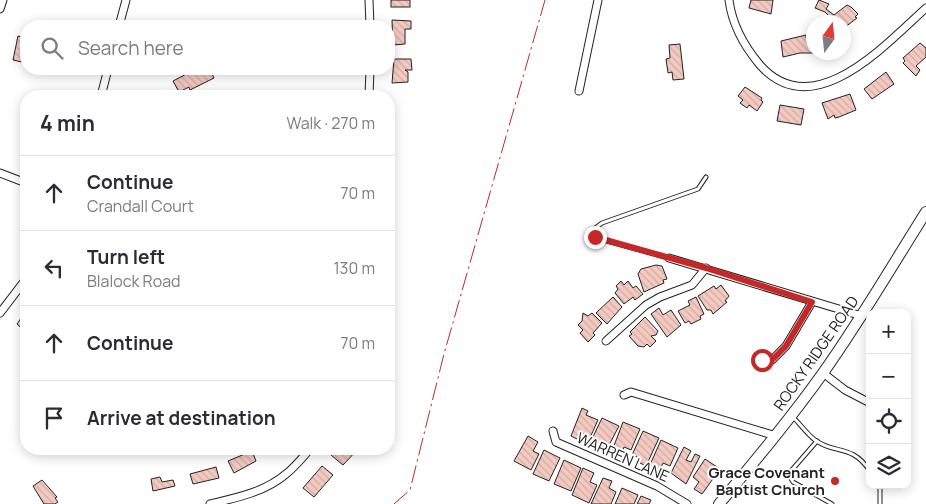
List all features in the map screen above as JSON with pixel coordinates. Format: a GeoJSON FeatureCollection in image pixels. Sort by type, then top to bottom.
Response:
{"type":"FeatureCollection","features":[{"type":"Feature","properties":{"kind":"main road","name":"ROCKY RIDGE ROAD"},"geometry":{"type":"LineString","coordinates":[[719,504],[776,436],[823,372],[862,316],[925,217]]}},
{"type":"Feature","properties":{"kind":"street"},"geometry":{"type":"LineString","coordinates":[[0,9],[3,0]]}},
{"type":"Feature","properties":{"kind":"street"},"geometry":{"type":"LineString","coordinates":[[121,20],[126,0]]}},
{"type":"Feature","properties":{"kind":"street"},"geometry":{"type":"LineString","coordinates":[[369,0],[370,20]]}},
{"type":"Feature","properties":{"kind":"street"},"geometry":{"type":"LineString","coordinates":[[579,91],[598,0]]}},
{"type":"Feature","properties":{"kind":"street"},"geometry":{"type":"LineString","coordinates":[[729,0],[731,17],[748,51],[767,73],[778,81],[791,86],[803,87],[826,83],[846,75],[878,51],[926,8]]}},
{"type":"Feature","properties":{"kind":"street"},"geometry":{"type":"LineString","coordinates":[[103,90],[106,75]]}},
{"type":"Feature","properties":{"kind":"street"},"geometry":{"type":"LineString","coordinates":[[369,90],[370,75]]}},
{"type":"Feature","properties":{"kind":"street"},"geometry":{"type":"LineString","coordinates":[[0,173],[20,181]]}},
{"type":"Feature","properties":{"kind":"street"},"geometry":{"type":"LineString","coordinates":[[669,258],[862,316]]}},
{"type":"Feature","properties":{"kind":"street"},"geometry":{"type":"LineString","coordinates":[[606,341],[646,305],[660,297],[692,285],[706,268]]}},
{"type":"Feature","properties":{"kind":"street"},"geometry":{"type":"LineString","coordinates":[[0,313],[20,287]]}},
{"type":"Feature","properties":{"kind":"street"},"geometry":{"type":"LineString","coordinates":[[762,360],[772,360],[786,346],[812,302]]}},
{"type":"Feature","properties":{"kind":"street"},"geometry":{"type":"LineString","coordinates":[[823,372],[845,390],[866,401]]}},
{"type":"Feature","properties":{"kind":"street"},"geometry":{"type":"LineString","coordinates":[[624,395],[631,392],[776,436]]}},
{"type":"Feature","properties":{"kind":"street","name":"WARREN LANE"},"geometry":{"type":"LineString","coordinates":[[553,431],[556,442],[657,486],[687,504]]}},
{"type":"Feature","properties":{"kind":"street"},"geometry":{"type":"LineString","coordinates":[[210,504],[239,497],[268,486],[287,474],[304,455]]}},
{"type":"Feature","properties":{"kind":"lane"},"geometry":{"type":"LineString","coordinates":[[669,258],[595,237],[594,229],[602,223],[698,189],[706,177]]}},
{"type":"Feature","properties":{"kind":"lane"},"geometry":{"type":"LineString","coordinates":[[791,415],[817,441],[852,452],[866,464]]}},
{"type":"Feature","properties":{"kind":"lane"},"geometry":{"type":"LineString","coordinates":[[817,441],[791,471],[790,477],[792,482],[832,504]]}},
{"type":"Feature","properties":{"kind":"lane"},"geometry":{"type":"LineString","coordinates":[[880,489],[880,504]]}},
{"type":"Feature","properties":{"kind":"building"},"geometry":{"type":"Polygon","coordinates":[[[391,0],[410,0],[410,7],[391,7],[391,0]]]}},
{"type":"Feature","properties":{"kind":"building"},"geometry":{"type":"Polygon","coordinates":[[[751,0],[773,0],[771,14],[749,8],[751,0]]]}},
{"type":"Feature","properties":{"kind":"building"},"geometry":{"type":"Polygon","coordinates":[[[819,0],[829,4],[826,9],[834,15],[828,15],[815,8],[819,0]]]}},
{"type":"Feature","properties":{"kind":"building"},"geometry":{"type":"Polygon","coordinates":[[[847,5],[858,14],[855,17],[857,18],[851,23],[851,15],[834,15],[847,5]]]}},
{"type":"Feature","properties":{"kind":"building"},"geometry":{"type":"Polygon","coordinates":[[[395,20],[411,21],[411,29],[405,29],[405,44],[395,45],[395,20]]]}},
{"type":"Feature","properties":{"kind":"building"},"geometry":{"type":"Polygon","coordinates":[[[806,35],[806,53],[783,57],[781,41],[806,35]]]}},
{"type":"Feature","properties":{"kind":"building"},"geometry":{"type":"Polygon","coordinates":[[[18,36],[20,36],[20,62],[13,60],[18,36]]]}},
{"type":"Feature","properties":{"kind":"building"},"geometry":{"type":"Polygon","coordinates":[[[920,43],[926,48],[926,57],[916,66],[920,70],[916,76],[903,63],[905,61],[903,58],[920,43]]]}},
{"type":"Feature","properties":{"kind":"building"},"geometry":{"type":"Polygon","coordinates":[[[680,44],[684,79],[673,80],[672,72],[668,73],[666,59],[670,58],[669,45],[680,44]]]}},
{"type":"Feature","properties":{"kind":"building"},"geometry":{"type":"Polygon","coordinates":[[[395,59],[411,59],[412,70],[405,70],[408,72],[408,82],[392,83],[393,75],[395,75],[395,59]]]}},
{"type":"Feature","properties":{"kind":"building"},"geometry":{"type":"Polygon","coordinates":[[[886,72],[894,84],[872,99],[864,89],[886,72]]]}},
{"type":"Feature","properties":{"kind":"building"},"geometry":{"type":"Polygon","coordinates":[[[184,75],[213,75],[214,78],[190,90],[189,87],[178,90],[173,81],[184,75]]]}},
{"type":"Feature","properties":{"kind":"building"},"geometry":{"type":"Polygon","coordinates":[[[745,87],[762,98],[763,102],[757,111],[749,105],[747,108],[740,103],[743,100],[738,96],[745,87]]]}},
{"type":"Feature","properties":{"kind":"building"},"geometry":{"type":"Polygon","coordinates":[[[850,94],[856,110],[835,118],[834,115],[828,119],[822,103],[850,94]]]}},
{"type":"Feature","properties":{"kind":"building"},"geometry":{"type":"Polygon","coordinates":[[[780,105],[804,109],[801,125],[777,121],[780,105]]]}},
{"type":"Feature","properties":{"kind":"building"},"geometry":{"type":"Polygon","coordinates":[[[656,265],[662,266],[667,279],[663,280],[664,283],[644,292],[638,274],[641,269],[656,265]]]}},
{"type":"Feature","properties":{"kind":"building"},"geometry":{"type":"Polygon","coordinates":[[[621,281],[624,285],[628,281],[633,288],[636,286],[643,294],[635,300],[633,297],[624,304],[615,293],[618,289],[616,286],[621,281]]]}},
{"type":"Feature","properties":{"kind":"building"},"geometry":{"type":"Polygon","coordinates":[[[721,285],[729,296],[725,301],[727,302],[713,314],[711,310],[707,310],[698,296],[714,286],[716,289],[721,285]]]}},
{"type":"Feature","properties":{"kind":"building"},"geometry":{"type":"Polygon","coordinates":[[[613,297],[622,307],[607,324],[596,313],[613,297]]]}},
{"type":"Feature","properties":{"kind":"building"},"geometry":{"type":"Polygon","coordinates":[[[696,297],[704,314],[700,316],[701,319],[691,324],[689,321],[685,323],[678,311],[690,305],[688,301],[696,297]]]}},
{"type":"Feature","properties":{"kind":"building"},"geometry":{"type":"Polygon","coordinates":[[[659,308],[663,315],[671,310],[681,325],[667,337],[651,314],[659,308]]]}},
{"type":"Feature","properties":{"kind":"building"},"geometry":{"type":"Polygon","coordinates":[[[583,313],[588,316],[592,313],[602,323],[588,342],[580,333],[583,330],[578,325],[582,321],[583,313]]]}},
{"type":"Feature","properties":{"kind":"building"},"geometry":{"type":"Polygon","coordinates":[[[645,317],[658,331],[656,335],[651,336],[656,341],[650,347],[647,344],[644,347],[638,346],[629,336],[632,334],[630,332],[645,317]]]}},
{"type":"Feature","properties":{"kind":"building"},"geometry":{"type":"Polygon","coordinates":[[[582,408],[588,411],[586,415],[598,420],[589,440],[581,437],[579,440],[571,436],[582,408]]]}},
{"type":"Feature","properties":{"kind":"building"},"geometry":{"type":"Polygon","coordinates":[[[602,418],[619,426],[607,449],[591,441],[602,418]]]}},
{"type":"Feature","properties":{"kind":"building"},"geometry":{"type":"Polygon","coordinates":[[[623,422],[640,429],[631,450],[624,447],[621,455],[612,451],[623,422]]]}},
{"type":"Feature","properties":{"kind":"building"},"geometry":{"type":"Polygon","coordinates":[[[643,431],[659,438],[646,466],[638,462],[640,458],[632,455],[643,431]]]}},
{"type":"Feature","properties":{"kind":"building"},"geometry":{"type":"Polygon","coordinates":[[[528,436],[538,442],[533,451],[539,454],[531,470],[514,461],[528,436]]]}},
{"type":"Feature","properties":{"kind":"building"},"geometry":{"type":"Polygon","coordinates":[[[661,440],[678,448],[670,466],[663,463],[659,472],[649,467],[661,440]]]}},
{"type":"Feature","properties":{"kind":"building"},"geometry":{"type":"Polygon","coordinates":[[[684,447],[691,451],[686,460],[691,462],[695,454],[700,456],[686,484],[671,473],[684,447]]]}},
{"type":"Feature","properties":{"kind":"building"},"geometry":{"type":"Polygon","coordinates":[[[544,450],[560,458],[549,481],[533,474],[544,450]]]}},
{"type":"Feature","properties":{"kind":"building"},"geometry":{"type":"Polygon","coordinates":[[[242,455],[254,455],[256,461],[234,473],[228,461],[242,455]]]}},
{"type":"Feature","properties":{"kind":"building"},"geometry":{"type":"Polygon","coordinates":[[[331,455],[352,455],[343,465],[331,455]]]}},
{"type":"Feature","properties":{"kind":"building"},"geometry":{"type":"Polygon","coordinates":[[[705,459],[720,469],[702,494],[694,489],[699,482],[693,477],[705,459]]]}},
{"type":"Feature","properties":{"kind":"building"},"geometry":{"type":"Polygon","coordinates":[[[564,460],[581,468],[571,491],[554,484],[564,460]]]}},
{"type":"Feature","properties":{"kind":"building"},"geometry":{"type":"Polygon","coordinates":[[[322,466],[333,475],[314,497],[303,488],[322,466]]]}},
{"type":"Feature","properties":{"kind":"building"},"geometry":{"type":"Polygon","coordinates":[[[216,467],[219,478],[193,484],[190,474],[216,467]]]}},
{"type":"Feature","properties":{"kind":"building"},"geometry":{"type":"Polygon","coordinates":[[[583,468],[594,473],[590,482],[597,485],[589,503],[572,495],[583,468]]]}},
{"type":"Feature","properties":{"kind":"building"},"geometry":{"type":"Polygon","coordinates":[[[160,477],[162,482],[173,480],[175,486],[153,491],[151,479],[160,477]]]}},
{"type":"Feature","properties":{"kind":"building"},"geometry":{"type":"Polygon","coordinates":[[[603,478],[612,481],[609,488],[616,492],[611,504],[591,504],[603,478]]]}},
{"type":"Feature","properties":{"kind":"building"},"geometry":{"type":"Polygon","coordinates":[[[42,480],[57,497],[55,498],[58,502],[55,504],[44,504],[33,486],[42,480]]]}},
{"type":"Feature","properties":{"kind":"building"},"geometry":{"type":"Polygon","coordinates":[[[622,488],[638,495],[634,504],[615,504],[622,488]]]}},
{"type":"Feature","properties":{"kind":"building"},"geometry":{"type":"Polygon","coordinates":[[[641,496],[651,500],[649,504],[637,504],[641,496]]]}},
{"type":"Feature","properties":{"kind":"power"},"geometry":{"type":"LineString","coordinates":[[394,504],[410,490],[444,354],[545,0]]}},
{"type":"Feature","properties":{"kind":"place","name":"Grace Covenant Baptist Church"},"geometry":{"type":"Point","coordinates":[835,481]}},
{"type":"Feature","properties":{"kind":"route"},"geometry":{"type":"LineString","coordinates":[[595,237],[706,268],[812,302],[786,346],[772,360],[762,360]]}}]}
